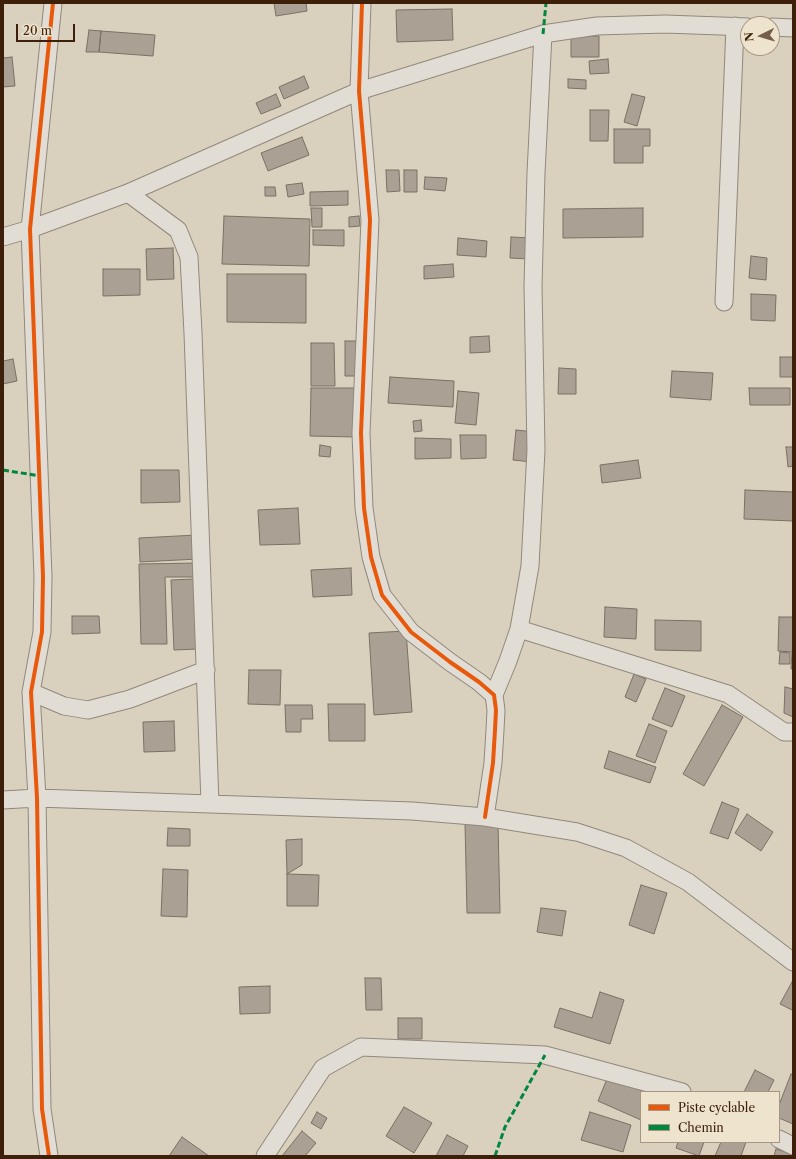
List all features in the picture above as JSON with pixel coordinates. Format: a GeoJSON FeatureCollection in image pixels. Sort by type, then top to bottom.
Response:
{"type":"FeatureCollection","features":[{"type":"Feature","properties":{"kind":"street"},"geometry":{"type":"LineString","coordinates":[[49,1156],[42,1109],[37,798],[31,692],[42,632],[43,577],[30,229],[53,3]]}},
{"type":"Feature","properties":{"kind":"street"},"geometry":{"type":"LineString","coordinates":[[362,3],[359,91],[370,220],[361,433],[364,508],[371,557],[382,595],[411,632],[479,682],[494,695]]}},
{"type":"Feature","properties":{"kind":"street"},"geometry":{"type":"LineString","coordinates":[[3,237],[30,229],[128,192],[359,91],[543,34],[597,26],[665,24],[740,26]]}},
{"type":"Feature","properties":{"kind":"street"},"geometry":{"type":"LineString","coordinates":[[780,28],[793,28]]}},
{"type":"Feature","properties":{"kind":"street"},"geometry":{"type":"LineString","coordinates":[[486,817],[493,763],[496,710],[494,695],[519,629],[530,566],[536,450],[533,286],[536,173],[543,34]]}},
{"type":"Feature","properties":{"kind":"street"},"geometry":{"type":"LineString","coordinates":[[724,302],[740,56]]}},
{"type":"Feature","properties":{"kind":"street"},"geometry":{"type":"LineString","coordinates":[[128,192],[178,230],[189,257],[210,804]]}},
{"type":"Feature","properties":{"kind":"street"},"geometry":{"type":"LineString","coordinates":[[519,629],[728,694],[784,732],[793,732]]}},
{"type":"Feature","properties":{"kind":"street"},"geometry":{"type":"LineString","coordinates":[[31,692],[64,706],[88,710],[130,699],[206,670]]}},
{"type":"Feature","properties":{"kind":"street"},"geometry":{"type":"LineString","coordinates":[[3,800],[37,798],[412,811],[486,817],[576,832],[626,848],[688,882],[793,962]]}},
{"type":"Feature","properties":{"kind":"street"},"geometry":{"type":"LineString","coordinates":[[265,1156],[323,1068],[361,1047],[545,1055],[678,1091]]}},
{"type":"Feature","properties":{"kind":"street"},"geometry":{"type":"LineString","coordinates":[[780,1140],[793,1146]]}},
{"type":"Feature","properties":{"kind":"building"},"geometry":{"type":"Polygon","coordinates":[[[274,3],[306,3],[307,11],[276,16],[274,3]]]}},
{"type":"Feature","properties":{"kind":"building"},"geometry":{"type":"Polygon","coordinates":[[[452,9],[453,40],[397,42],[396,10],[452,9]]]}},
{"type":"Feature","properties":{"kind":"building"},"geometry":{"type":"Polygon","coordinates":[[[89,30],[101,31],[99,52],[86,52],[89,30]]]}},
{"type":"Feature","properties":{"kind":"building"},"geometry":{"type":"Polygon","coordinates":[[[101,31],[155,35],[153,56],[99,52],[101,31]]]}},
{"type":"Feature","properties":{"kind":"building"},"geometry":{"type":"Polygon","coordinates":[[[571,36],[599,36],[599,57],[571,57],[571,36]]]}},
{"type":"Feature","properties":{"kind":"building"},"geometry":{"type":"Polygon","coordinates":[[[12,57],[15,86],[3,87],[3,58],[12,57]]]}},
{"type":"Feature","properties":{"kind":"building"},"geometry":{"type":"Polygon","coordinates":[[[608,59],[609,73],[590,74],[589,61],[608,59]]]}},
{"type":"Feature","properties":{"kind":"building"},"geometry":{"type":"Polygon","coordinates":[[[304,76],[309,88],[284,99],[279,87],[304,76]]]}},
{"type":"Feature","properties":{"kind":"building"},"geometry":{"type":"Polygon","coordinates":[[[568,79],[586,80],[586,89],[568,88],[568,79]]]}},
{"type":"Feature","properties":{"kind":"building"},"geometry":{"type":"Polygon","coordinates":[[[276,94],[281,106],[261,114],[256,103],[276,94]]]}},
{"type":"Feature","properties":{"kind":"building"},"geometry":{"type":"Polygon","coordinates":[[[632,94],[645,97],[637,126],[624,122],[632,94]]]}},
{"type":"Feature","properties":{"kind":"building"},"geometry":{"type":"Polygon","coordinates":[[[590,110],[609,110],[608,141],[590,141],[590,110]]]}},
{"type":"Feature","properties":{"kind":"building"},"geometry":{"type":"Polygon","coordinates":[[[614,129],[650,129],[650,146],[643,146],[643,163],[614,163],[614,129]]]}},
{"type":"Feature","properties":{"kind":"building"},"geometry":{"type":"Polygon","coordinates":[[[302,137],[309,155],[268,171],[261,153],[302,137]]]}},
{"type":"Feature","properties":{"kind":"building"},"geometry":{"type":"Polygon","coordinates":[[[386,170],[399,170],[400,191],[387,192],[386,170]]]}},
{"type":"Feature","properties":{"kind":"building"},"geometry":{"type":"Polygon","coordinates":[[[404,170],[417,170],[417,192],[404,192],[404,170]]]}},
{"type":"Feature","properties":{"kind":"building"},"geometry":{"type":"Polygon","coordinates":[[[425,177],[447,178],[445,191],[424,189],[425,177]]]}},
{"type":"Feature","properties":{"kind":"building"},"geometry":{"type":"Polygon","coordinates":[[[302,183],[304,194],[288,197],[286,185],[302,183]]]}},
{"type":"Feature","properties":{"kind":"building"},"geometry":{"type":"Polygon","coordinates":[[[265,187],[275,187],[276,196],[265,196],[265,187]]]}},
{"type":"Feature","properties":{"kind":"building"},"geometry":{"type":"Polygon","coordinates":[[[348,191],[348,205],[310,206],[310,192],[348,191]]]}},
{"type":"Feature","properties":{"kind":"building"},"geometry":{"type":"Polygon","coordinates":[[[311,208],[322,208],[322,227],[312,227],[311,208]]]}},
{"type":"Feature","properties":{"kind":"building"},"geometry":{"type":"Polygon","coordinates":[[[643,208],[643,237],[563,238],[563,209],[643,208]]]}},
{"type":"Feature","properties":{"kind":"building"},"geometry":{"type":"Polygon","coordinates":[[[224,216],[310,219],[309,266],[222,264],[224,216]]]}},
{"type":"Feature","properties":{"kind":"building"},"geometry":{"type":"Polygon","coordinates":[[[359,216],[360,226],[349,227],[349,217],[359,216]]]}},
{"type":"Feature","properties":{"kind":"building"},"geometry":{"type":"Polygon","coordinates":[[[313,230],[344,230],[344,246],[313,245],[313,230]]]}},
{"type":"Feature","properties":{"kind":"building"},"geometry":{"type":"Polygon","coordinates":[[[511,237],[530,238],[529,259],[510,258],[511,237]]]}},
{"type":"Feature","properties":{"kind":"building"},"geometry":{"type":"Polygon","coordinates":[[[458,238],[487,241],[486,257],[457,255],[458,238]]]}},
{"type":"Feature","properties":{"kind":"building"},"geometry":{"type":"Polygon","coordinates":[[[173,248],[174,279],[147,280],[146,249],[173,248]]]}},
{"type":"Feature","properties":{"kind":"building"},"geometry":{"type":"Polygon","coordinates":[[[751,256],[767,258],[766,280],[749,278],[751,256]]]}},
{"type":"Feature","properties":{"kind":"building"},"geometry":{"type":"Polygon","coordinates":[[[453,264],[454,277],[424,279],[424,266],[453,264]]]}},
{"type":"Feature","properties":{"kind":"building"},"geometry":{"type":"Polygon","coordinates":[[[103,269],[140,269],[140,295],[103,296],[103,269]]]}},
{"type":"Feature","properties":{"kind":"building"},"geometry":{"type":"Polygon","coordinates":[[[227,274],[306,274],[306,323],[227,322],[227,274]]]}},
{"type":"Feature","properties":{"kind":"building"},"geometry":{"type":"Polygon","coordinates":[[[751,294],[776,295],[775,321],[751,320],[751,294]]]}},
{"type":"Feature","properties":{"kind":"building"},"geometry":{"type":"Polygon","coordinates":[[[489,336],[490,352],[470,353],[470,337],[489,336]]]}},
{"type":"Feature","properties":{"kind":"building"},"geometry":{"type":"Polygon","coordinates":[[[345,341],[358,341],[359,376],[345,376],[345,341]]]}},
{"type":"Feature","properties":{"kind":"building"},"geometry":{"type":"Polygon","coordinates":[[[311,343],[334,343],[335,386],[311,386],[311,343]]]}},
{"type":"Feature","properties":{"kind":"building"},"geometry":{"type":"Polygon","coordinates":[[[780,357],[793,357],[793,377],[780,377],[780,357]]]}},
{"type":"Feature","properties":{"kind":"building"},"geometry":{"type":"Polygon","coordinates":[[[13,359],[17,381],[3,384],[3,361],[13,359]]]}},
{"type":"Feature","properties":{"kind":"building"},"geometry":{"type":"Polygon","coordinates":[[[559,368],[576,369],[576,394],[558,394],[559,368]]]}},
{"type":"Feature","properties":{"kind":"building"},"geometry":{"type":"Polygon","coordinates":[[[672,371],[713,373],[711,400],[670,397],[672,371]]]}},
{"type":"Feature","properties":{"kind":"building"},"geometry":{"type":"Polygon","coordinates":[[[390,377],[454,381],[453,407],[388,403],[390,377]]]}},
{"type":"Feature","properties":{"kind":"building"},"geometry":{"type":"Polygon","coordinates":[[[311,388],[358,388],[357,437],[310,436],[311,388]]]}},
{"type":"Feature","properties":{"kind":"building"},"geometry":{"type":"Polygon","coordinates":[[[749,388],[790,388],[790,405],[750,405],[749,388]]]}},
{"type":"Feature","properties":{"kind":"building"},"geometry":{"type":"Polygon","coordinates":[[[458,391],[479,393],[476,425],[455,423],[458,391]]]}},
{"type":"Feature","properties":{"kind":"building"},"geometry":{"type":"Polygon","coordinates":[[[421,420],[422,431],[414,432],[413,421],[421,420]]]}},
{"type":"Feature","properties":{"kind":"building"},"geometry":{"type":"Polygon","coordinates":[[[516,430],[535,432],[532,462],[513,460],[516,430]]]}},
{"type":"Feature","properties":{"kind":"building"},"geometry":{"type":"Polygon","coordinates":[[[460,435],[486,435],[486,458],[461,459],[460,435]]]}},
{"type":"Feature","properties":{"kind":"building"},"geometry":{"type":"Polygon","coordinates":[[[415,438],[451,439],[451,458],[415,459],[415,438]]]}},
{"type":"Feature","properties":{"kind":"building"},"geometry":{"type":"Polygon","coordinates":[[[320,445],[331,447],[330,457],[319,456],[320,445]]]}},
{"type":"Feature","properties":{"kind":"building"},"geometry":{"type":"Polygon","coordinates":[[[786,447],[793,447],[793,466],[788,467],[786,447]]]}},
{"type":"Feature","properties":{"kind":"building"},"geometry":{"type":"Polygon","coordinates":[[[638,460],[641,478],[602,483],[600,465],[638,460]]]}},
{"type":"Feature","properties":{"kind":"building"},"geometry":{"type":"Polygon","coordinates":[[[141,470],[179,470],[180,502],[141,503],[141,470]]]}},
{"type":"Feature","properties":{"kind":"building"},"geometry":{"type":"Polygon","coordinates":[[[745,490],[793,492],[793,521],[744,519],[745,490]]]}},
{"type":"Feature","properties":{"kind":"building"},"geometry":{"type":"Polygon","coordinates":[[[298,508],[300,544],[260,545],[258,510],[298,508]]]}},
{"type":"Feature","properties":{"kind":"building"},"geometry":{"type":"Polygon","coordinates":[[[197,535],[198,559],[140,562],[139,538],[197,535]]]}},
{"type":"Feature","properties":{"kind":"building"},"geometry":{"type":"Polygon","coordinates":[[[198,563],[199,577],[165,577],[167,644],[141,644],[139,564],[198,563]]]}},
{"type":"Feature","properties":{"kind":"building"},"geometry":{"type":"Polygon","coordinates":[[[351,568],[352,595],[313,597],[311,570],[351,568]]]}},
{"type":"Feature","properties":{"kind":"building"},"geometry":{"type":"Polygon","coordinates":[[[194,579],[198,649],[174,650],[171,580],[194,579]]]}},
{"type":"Feature","properties":{"kind":"building"},"geometry":{"type":"Polygon","coordinates":[[[605,607],[637,609],[636,639],[604,637],[605,607]]]}},
{"type":"Feature","properties":{"kind":"building"},"geometry":{"type":"Polygon","coordinates":[[[72,616],[99,616],[100,633],[72,634],[72,616]]]}},
{"type":"Feature","properties":{"kind":"building"},"geometry":{"type":"Polygon","coordinates":[[[779,617],[793,617],[793,669],[791,669],[792,652],[778,651],[779,617]]]}},
{"type":"Feature","properties":{"kind":"building"},"geometry":{"type":"Polygon","coordinates":[[[655,620],[701,621],[701,651],[655,650],[655,620]]]}},
{"type":"Feature","properties":{"kind":"building"},"geometry":{"type":"Polygon","coordinates":[[[406,631],[412,712],[374,715],[369,633],[406,631]]]}},
{"type":"Feature","properties":{"kind":"building"},"geometry":{"type":"Polygon","coordinates":[[[780,652],[790,653],[790,664],[779,664],[780,652]]]}},
{"type":"Feature","properties":{"kind":"building"},"geometry":{"type":"Polygon","coordinates":[[[249,670],[281,670],[280,705],[248,704],[249,670]]]}},
{"type":"Feature","properties":{"kind":"building"},"geometry":{"type":"Polygon","coordinates":[[[634,674],[646,679],[636,702],[625,697],[634,674]]]}},
{"type":"Feature","properties":{"kind":"building"},"geometry":{"type":"Polygon","coordinates":[[[785,687],[793,689],[793,717],[784,713],[785,687]]]}},
{"type":"Feature","properties":{"kind":"building"},"geometry":{"type":"Polygon","coordinates":[[[665,688],[685,696],[672,727],[652,719],[665,688]]]}},
{"type":"Feature","properties":{"kind":"building"},"geometry":{"type":"Polygon","coordinates":[[[328,704],[365,704],[365,741],[329,741],[328,704]]]}},
{"type":"Feature","properties":{"kind":"building"},"geometry":{"type":"Polygon","coordinates":[[[285,705],[312,705],[313,719],[301,719],[301,732],[286,732],[285,705]]]}},
{"type":"Feature","properties":{"kind":"building"},"geometry":{"type":"Polygon","coordinates":[[[722,705],[743,717],[704,786],[683,774],[722,705]]]}},
{"type":"Feature","properties":{"kind":"building"},"geometry":{"type":"Polygon","coordinates":[[[174,721],[175,751],[144,752],[143,722],[174,721]]]}},
{"type":"Feature","properties":{"kind":"building"},"geometry":{"type":"Polygon","coordinates":[[[649,724],[667,731],[655,763],[636,756],[649,724]]]}},
{"type":"Feature","properties":{"kind":"building"},"geometry":{"type":"Polygon","coordinates":[[[609,751],[656,767],[650,783],[604,768],[609,751]]]}},
{"type":"Feature","properties":{"kind":"building"},"geometry":{"type":"Polygon","coordinates":[[[722,802],[739,809],[728,839],[710,833],[722,802]]]}},
{"type":"Feature","properties":{"kind":"building"},"geometry":{"type":"Polygon","coordinates":[[[747,814],[773,832],[761,851],[735,833],[747,814]]]}},
{"type":"Feature","properties":{"kind":"building"},"geometry":{"type":"Polygon","coordinates":[[[498,822],[500,913],[467,913],[465,823],[498,822]]]}},
{"type":"Feature","properties":{"kind":"building"},"geometry":{"type":"Polygon","coordinates":[[[168,828],[190,829],[190,846],[167,846],[168,828]]]}},
{"type":"Feature","properties":{"kind":"building"},"geometry":{"type":"Polygon","coordinates":[[[302,839],[302,865],[287,874],[286,840],[302,839]]]}},
{"type":"Feature","properties":{"kind":"building"},"geometry":{"type":"Polygon","coordinates":[[[163,869],[188,870],[187,917],[161,916],[163,869]]]}},
{"type":"Feature","properties":{"kind":"building"},"geometry":{"type":"Polygon","coordinates":[[[287,874],[319,875],[318,906],[287,906],[287,874]]]}},
{"type":"Feature","properties":{"kind":"building"},"geometry":{"type":"Polygon","coordinates":[[[641,885],[667,893],[654,934],[629,925],[641,885]]]}},
{"type":"Feature","properties":{"kind":"building"},"geometry":{"type":"Polygon","coordinates":[[[541,908],[566,911],[562,936],[537,932],[541,908]]]}},
{"type":"Feature","properties":{"kind":"building"},"geometry":{"type":"Polygon","coordinates":[[[365,978],[381,978],[382,1010],[366,1010],[365,978]]]}},
{"type":"Feature","properties":{"kind":"building"},"geometry":{"type":"Polygon","coordinates":[[[792,982],[793,1008],[792,1010],[780,1004],[792,982]]]}},
{"type":"Feature","properties":{"kind":"building"},"geometry":{"type":"Polygon","coordinates":[[[270,986],[270,1013],[240,1014],[239,987],[270,986]]]}},
{"type":"Feature","properties":{"kind":"building"},"geometry":{"type":"Polygon","coordinates":[[[600,992],[624,1000],[610,1044],[554,1027],[560,1008],[592,1018],[600,992]]]}},
{"type":"Feature","properties":{"kind":"building"},"geometry":{"type":"Polygon","coordinates":[[[398,1018],[422,1018],[422,1039],[398,1039],[398,1018]]]}},
{"type":"Feature","properties":{"kind":"building"},"geometry":{"type":"Polygon","coordinates":[[[755,1070],[774,1080],[768,1091],[744,1091],[755,1070]]]}},
{"type":"Feature","properties":{"kind":"building"},"geometry":{"type":"Polygon","coordinates":[[[609,1074],[650,1091],[640,1091],[640,1120],[598,1101],[609,1074]]]}},
{"type":"Feature","properties":{"kind":"building"},"geometry":{"type":"Polygon","coordinates":[[[791,1074],[793,1075],[793,1124],[780,1118],[780,1102],[791,1074]]]}},
{"type":"Feature","properties":{"kind":"building"},"geometry":{"type":"Polygon","coordinates":[[[404,1107],[432,1123],[414,1153],[386,1136],[404,1107]]]}},
{"type":"Feature","properties":{"kind":"building"},"geometry":{"type":"Polygon","coordinates":[[[317,1112],[327,1118],[321,1129],[311,1123],[317,1112]]]}},
{"type":"Feature","properties":{"kind":"building"},"geometry":{"type":"Polygon","coordinates":[[[590,1112],[631,1125],[623,1152],[581,1140],[590,1112]]]}},
{"type":"Feature","properties":{"kind":"building"},"geometry":{"type":"Polygon","coordinates":[[[302,1131],[316,1143],[305,1156],[282,1156],[302,1131]]]}},
{"type":"Feature","properties":{"kind":"building"},"geometry":{"type":"Polygon","coordinates":[[[447,1135],[468,1146],[463,1156],[436,1156],[447,1135]]]}},
{"type":"Feature","properties":{"kind":"building"},"geometry":{"type":"Polygon","coordinates":[[[182,1137],[209,1156],[169,1156],[182,1137]]]}},
{"type":"Feature","properties":{"kind":"building"},"geometry":{"type":"Polygon","coordinates":[[[678,1143],[704,1143],[699,1156],[676,1148],[678,1143]]]}},
{"type":"Feature","properties":{"kind":"building"},"geometry":{"type":"Polygon","coordinates":[[[721,1143],[746,1143],[741,1156],[715,1156],[721,1143]]]}},
{"type":"Feature","properties":{"kind":"building"},"geometry":{"type":"Polygon","coordinates":[[[776,1149],[793,1154],[793,1156],[774,1156],[776,1149]]]}},
{"type":"Feature","properties":{"kind":"marked path"},"geometry":{"type":"LineString","coordinates":[[543,34],[546,3]]}},
{"type":"Feature","properties":{"kind":"marked path"},"geometry":{"type":"LineString","coordinates":[[3,470],[40,476]]}},
{"type":"Feature","properties":{"kind":"marked path"},"geometry":{"type":"LineString","coordinates":[[495,1156],[505,1127],[545,1055]]}},
{"type":"Feature","properties":{"kind":"cycle path"},"geometry":{"type":"LineString","coordinates":[[49,1156],[42,1109],[37,798],[31,692],[42,632],[43,577],[30,229],[53,3]]}},
{"type":"Feature","properties":{"kind":"cycle path"},"geometry":{"type":"LineString","coordinates":[[362,3],[359,91],[370,220],[361,433],[364,508],[371,557],[382,595],[411,632],[479,682],[494,695],[496,710],[493,763],[485,817]]}}]}
